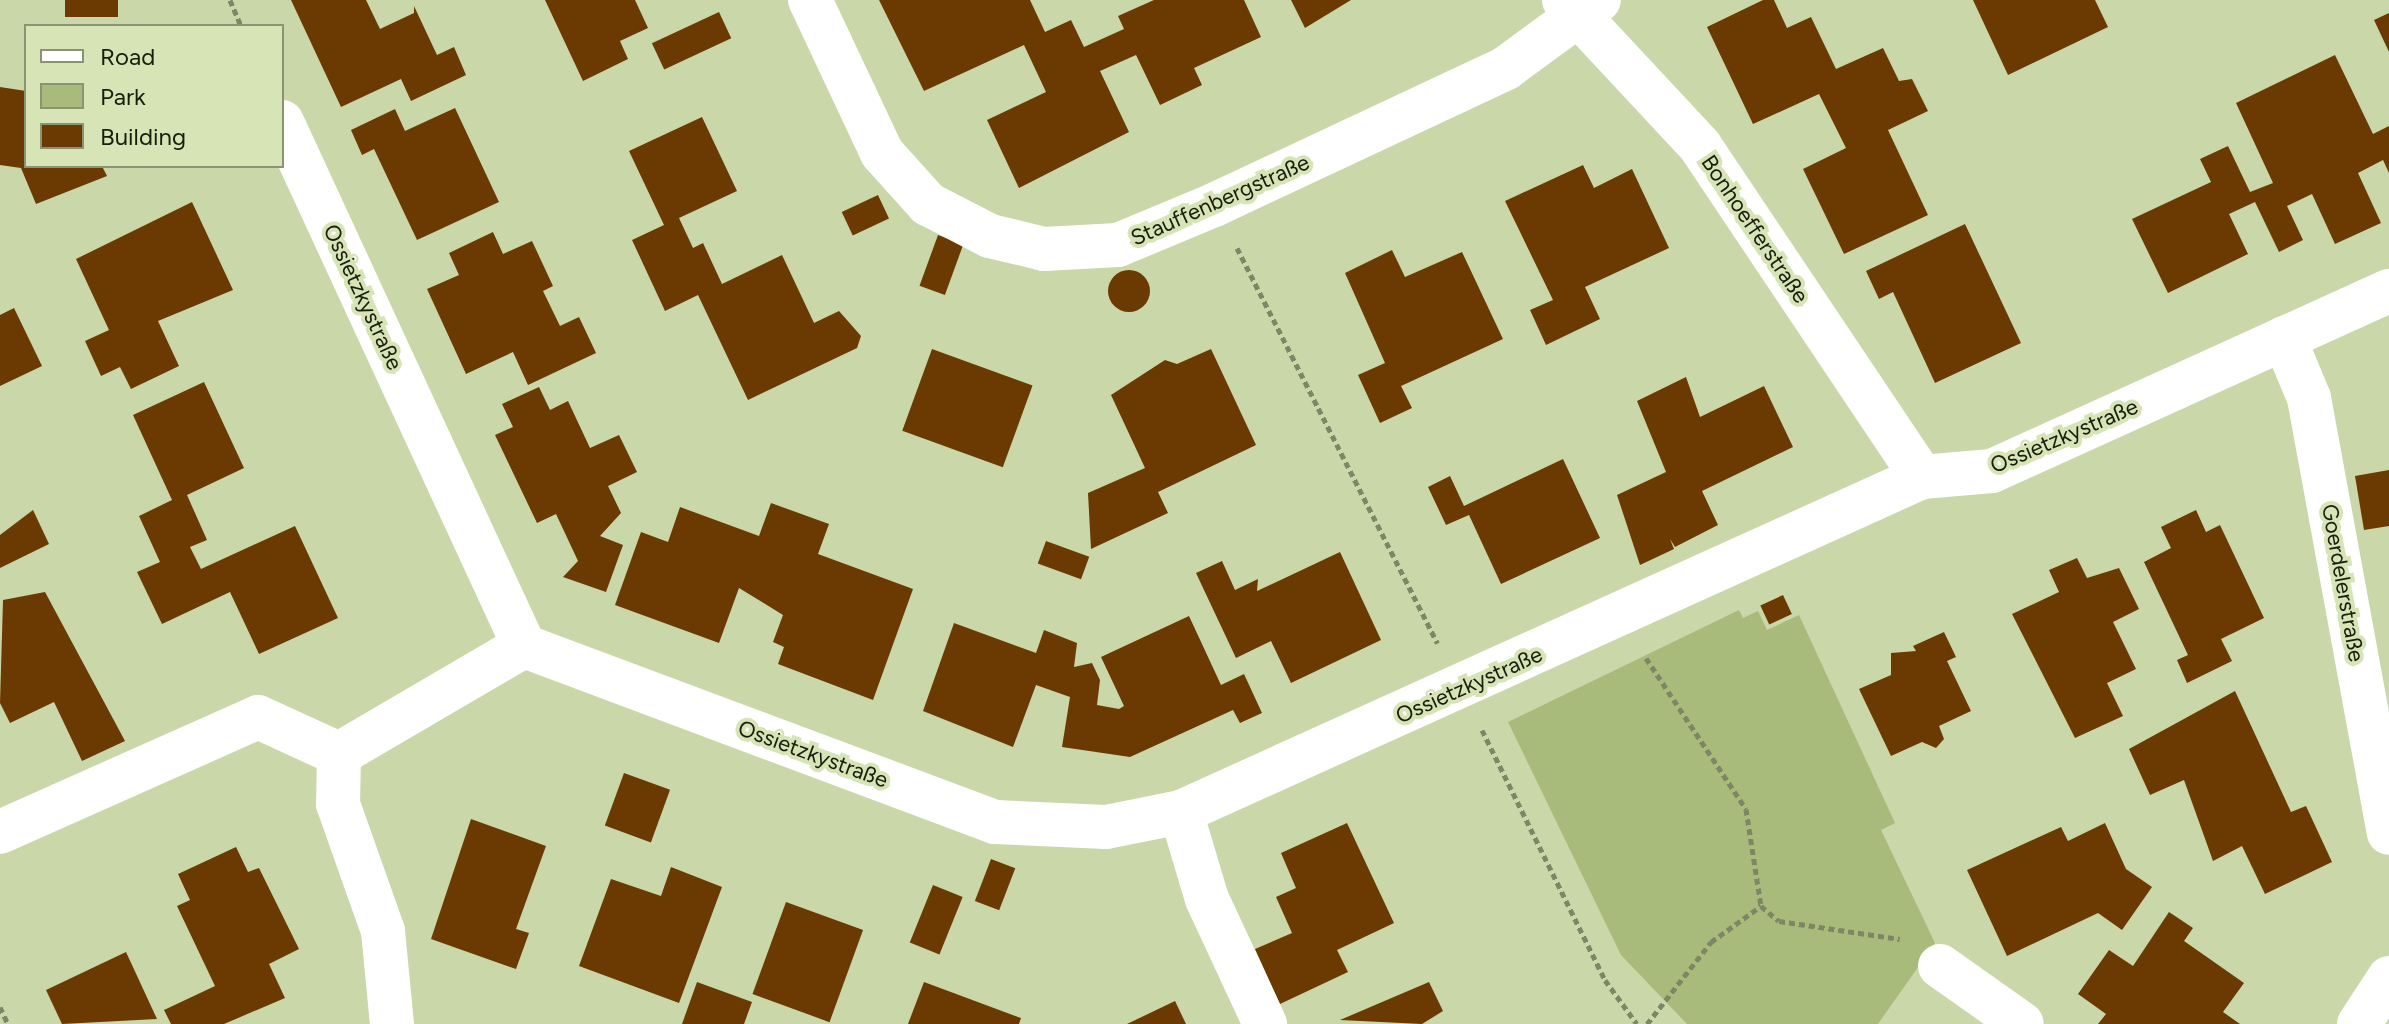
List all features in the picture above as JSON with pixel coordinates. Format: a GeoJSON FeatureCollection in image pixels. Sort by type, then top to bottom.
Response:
{"type":"FeatureCollection","features":[{"type":"Feature","properties":{"kind":"street","name":"Stauffenbergstraße"},"geometry":{"type":"LineString","coordinates":[[810,0],[882,153],[928,204],[990,236],[1044,249],[1118,245],[1214,205],[1506,68],[1580,5]]}},
{"type":"Feature","properties":{"kind":"street","name":"Bonhoefferstraße"},"geometry":{"type":"LineString","coordinates":[[1580,5],[1700,146],[1922,477]]}},
{"type":"Feature","properties":{"kind":"street","name":"Ossietzkystraße"},"geometry":{"type":"LineString","coordinates":[[284,126],[524,646],[995,822],[1106,827],[1181,812],[1461,690],[1922,477],[1992,471],[2389,291]]}},
{"type":"Feature","properties":{"kind":"street","name":"Goerdelerstraße"},"geometry":{"type":"LineString","coordinates":[[2284,338],[2309,398],[2389,833]]}},
{"type":"Feature","properties":{"kind":"street"},"geometry":{"type":"LineString","coordinates":[[339,754],[524,646]]}},
{"type":"Feature","properties":{"kind":"street"},"geometry":{"type":"LineString","coordinates":[[0,832],[258,717],[339,754]]}},
{"type":"Feature","properties":{"kind":"street"},"geometry":{"type":"LineString","coordinates":[[339,754],[338,804],[383,931],[392,1024]]}},
{"type":"Feature","properties":{"kind":"street"},"geometry":{"type":"LineString","coordinates":[[1181,812],[1207,899],[1265,1024]]}},
{"type":"Feature","properties":{"kind":"street"},"geometry":{"type":"LineString","coordinates":[[1940,966],[2022,1024]]}},
{"type":"Feature","properties":{"kind":"street"},"geometry":{"type":"LineString","coordinates":[[2359,1024],[2389,978]]}},
{"type":"Feature","properties":{"kind":"path"},"geometry":{"type":"LineString","coordinates":[[230,0],[240,24]]}},
{"type":"Feature","properties":{"kind":"path"},"geometry":{"type":"LineString","coordinates":[[1214,205],[1605,980],[1637,1024]]}},
{"type":"Feature","properties":{"kind":"path"},"geometry":{"type":"LineString","coordinates":[[1624,614],[1746,809],[1761,906],[1779,921],[1897,937],[1940,966]]}},
{"type":"Feature","properties":{"kind":"path"},"geometry":{"type":"LineString","coordinates":[[1647,1024],[1711,942],[1761,906]]}},
{"type":"Feature","properties":{"kind":"path"},"geometry":{"type":"LineString","coordinates":[[0,1007],[8,1024]]}},
{"type":"Feature","properties":{"kind":"green space"},"geometry":{"type":"Polygon","coordinates":[[[1739,610],[1743,618],[1758,611],[1767,630],[1799,615],[1895,823],[1881,830],[1935,943],[1878,1024],[1687,1024],[1621,955],[1508,722],[1739,610]]]}},
{"type":"Feature","properties":{"kind":"building"},"geometry":{"type":"Polygon","coordinates":[[[65,0],[118,0],[118,17],[65,17],[65,0]]]}},
{"type":"Feature","properties":{"kind":"building"},"geometry":{"type":"Polygon","coordinates":[[[291,0],[366,0],[380,29],[414,13],[414,6],[437,55],[454,47],[466,75],[411,101],[401,79],[341,107],[291,0]]]}},
{"type":"Feature","properties":{"kind":"building"},"geometry":{"type":"Polygon","coordinates":[[[545,0],[635,0],[648,28],[620,41],[628,59],[583,81],[545,0]]]}},
{"type":"Feature","properties":{"kind":"building"},"geometry":{"type":"Polygon","coordinates":[[[879,0],[1030,0],[1045,32],[1071,20],[1084,47],[1124,29],[1118,16],[1154,0],[1244,0],[1261,37],[1194,68],[1202,85],[1160,105],[1136,55],[1100,71],[1129,132],[1019,188],[987,120],[1046,92],[1024,45],[924,91],[879,0]]]}},
{"type":"Feature","properties":{"kind":"building"},"geometry":{"type":"Polygon","coordinates":[[[1291,0],[1351,0],[1305,28],[1291,0]]]}},
{"type":"Feature","properties":{"kind":"building"},"geometry":{"type":"Polygon","coordinates":[[[1763,0],[1774,0],[1787,28],[1811,17],[1836,69],[1883,48],[1899,81],[1912,79],[1928,111],[1888,130],[1928,215],[1844,254],[1803,169],[1846,148],[1819,94],[1753,124],[1707,27],[1763,0]]]}},
{"type":"Feature","properties":{"kind":"building"},"geometry":{"type":"Polygon","coordinates":[[[1973,0],[2095,0],[2108,27],[2008,75],[1973,0]]]}},
{"type":"Feature","properties":{"kind":"building"},"geometry":{"type":"Polygon","coordinates":[[[719,12],[731,38],[664,70],[652,43],[719,12]]]}},
{"type":"Feature","properties":{"kind":"building"},"geometry":{"type":"Polygon","coordinates":[[[2389,13],[2389,52],[2374,20],[2389,13]]]}},
{"type":"Feature","properties":{"kind":"building"},"geometry":{"type":"Polygon","coordinates":[[[2335,55],[2373,134],[2389,126],[2389,173],[2383,160],[2358,173],[2381,223],[2335,244],[2312,194],[2287,206],[2303,240],[2279,252],[2255,202],[2229,214],[2248,254],[2168,293],[2132,219],[2211,182],[2200,159],[2228,146],[2250,192],[2273,183],[2236,103],[2335,55]]]}},
{"type":"Feature","properties":{"kind":"building"},"geometry":{"type":"Polygon","coordinates":[[[0,87],[24,91],[24,168],[103,168],[107,176],[36,204],[21,168],[0,165],[0,87]]]}},
{"type":"Feature","properties":{"kind":"building"},"geometry":{"type":"Polygon","coordinates":[[[455,108],[499,202],[417,240],[374,149],[362,155],[351,130],[395,109],[405,131],[455,108]]]}},
{"type":"Feature","properties":{"kind":"building"},"geometry":{"type":"Polygon","coordinates":[[[702,117],[737,191],[679,218],[693,248],[703,243],[722,284],[782,255],[814,323],[839,311],[861,336],[857,348],[748,400],[698,295],[665,311],[632,240],[664,225],[629,151],[702,117]]]}},
{"type":"Feature","properties":{"kind":"building"},"geometry":{"type":"Polygon","coordinates":[[[1583,165],[1594,188],[1632,169],[1669,248],[1585,287],[1600,319],[1546,345],[1530,310],[1553,300],[1505,201],[1583,165]]]}},
{"type":"Feature","properties":{"kind":"building"},"geometry":{"type":"Polygon","coordinates":[[[878,195],[889,219],[853,235],[842,212],[878,195]]]}},
{"type":"Feature","properties":{"kind":"building"},"geometry":{"type":"Polygon","coordinates":[[[192,202],[233,290],[158,321],[179,366],[131,389],[120,367],[101,376],[85,341],[109,330],[76,259],[192,202]]]}},
{"type":"Feature","properties":{"kind":"building"},"geometry":{"type":"Polygon","coordinates":[[[1965,224],[2021,343],[1935,383],[1893,292],[1879,299],[1866,271],[1965,224]]]}},
{"type":"Feature","properties":{"kind":"building"},"geometry":{"type":"Polygon","coordinates":[[[493,232],[503,254],[532,241],[553,286],[543,291],[560,326],[579,317],[596,353],[528,385],[513,352],[466,374],[427,289],[459,275],[449,253],[493,232]]]}},
{"type":"Feature","properties":{"kind":"building"},"geometry":{"type":"Polygon","coordinates":[[[938,235],[963,244],[945,295],[920,286],[938,235]]]}},
{"type":"Feature","properties":{"kind":"building"},"geometry":{"type":"Polygon","coordinates":[[[1392,250],[1405,277],[1462,252],[1503,339],[1401,386],[1412,408],[1380,423],[1358,375],[1385,363],[1345,273],[1392,250]]]}},
{"type":"Feature","properties":{"kind":"building"},"geometry":{"type":"Polygon","coordinates":[[[1129,270],[1144,276],[1150,291],[1144,306],[1129,312],[1114,306],[1108,291],[1114,276],[1129,270]]]}},
{"type":"Feature","properties":{"kind":"building"},"geometry":{"type":"Polygon","coordinates":[[[14,308],[42,366],[0,386],[0,315],[14,308]]]}},
{"type":"Feature","properties":{"kind":"building"},"geometry":{"type":"Polygon","coordinates":[[[932,349],[1033,386],[1003,467],[902,431],[932,349]]]}},
{"type":"Feature","properties":{"kind":"building"},"geometry":{"type":"Polygon","coordinates":[[[1211,349],[1256,445],[1158,492],[1168,513],[1091,549],[1088,493],[1145,468],[1111,395],[1165,360],[1177,364],[1211,349]]]}},
{"type":"Feature","properties":{"kind":"building"},"geometry":{"type":"Polygon","coordinates":[[[1686,377],[1700,417],[1764,386],[1793,447],[1702,491],[1718,525],[1675,547],[1670,539],[1674,549],[1640,565],[1617,495],[1666,472],[1637,401],[1686,377]]]}},
{"type":"Feature","properties":{"kind":"building"},"geometry":{"type":"Polygon","coordinates":[[[204,382],[244,468],[187,495],[207,540],[190,547],[201,569],[295,526],[338,618],[259,654],[230,592],[162,624],[137,572],[160,562],[139,516],[172,500],[133,415],[204,382]]]}},
{"type":"Feature","properties":{"kind":"building"},"geometry":{"type":"Polygon","coordinates":[[[539,387],[550,410],[568,401],[590,448],[619,435],[637,472],[608,486],[621,513],[600,536],[623,545],[606,592],[563,577],[578,561],[556,514],[537,523],[495,435],[513,427],[502,404],[539,387]]]}},
{"type":"Feature","properties":{"kind":"building"},"geometry":{"type":"Polygon","coordinates":[[[1563,459],[1600,538],[1501,584],[1469,515],[1446,525],[1428,487],[1450,476],[1464,506],[1563,459]]]}},
{"type":"Feature","properties":{"kind":"building"},"geometry":{"type":"Polygon","coordinates":[[[2389,470],[2389,526],[2364,530],[2355,476],[2389,470]]]}},
{"type":"Feature","properties":{"kind":"building"},"geometry":{"type":"Polygon","coordinates":[[[771,503],[829,524],[818,554],[913,589],[873,700],[778,664],[784,647],[773,642],[783,615],[739,588],[719,643],[615,605],[641,532],[668,542],[680,507],[759,536],[771,503]]]}},
{"type":"Feature","properties":{"kind":"building"},"geometry":{"type":"Polygon","coordinates":[[[33,510],[49,544],[0,568],[0,535],[33,510]]]}},
{"type":"Feature","properties":{"kind":"building"},"geometry":{"type":"Polygon","coordinates":[[[2196,510],[2206,532],[2220,525],[2264,618],[2221,639],[2232,661],[2187,683],[2177,660],[2188,655],[2144,562],[2171,548],[2161,527],[2196,510]]]}},
{"type":"Feature","properties":{"kind":"building"},"geometry":{"type":"Polygon","coordinates":[[[1046,541],[1089,557],[1081,579],[1038,564],[1046,541]]]}},
{"type":"Feature","properties":{"kind":"building"},"geometry":{"type":"Polygon","coordinates":[[[1340,552],[1381,640],[1291,683],[1271,641],[1236,658],[1196,573],[1222,561],[1235,590],[1258,579],[1257,591],[1340,552]]]}},
{"type":"Feature","properties":{"kind":"building"},"geometry":{"type":"Polygon","coordinates":[[[2077,558],[2087,578],[2119,568],[2139,609],[2113,622],[2136,669],[2107,683],[2123,716],[2075,738],[2012,614],[2059,592],[2049,570],[2077,558]]]}},
{"type":"Feature","properties":{"kind":"building"},"geometry":{"type":"Polygon","coordinates":[[[45,592],[125,741],[82,761],[54,702],[10,723],[0,703],[3,600],[45,592]]]}},
{"type":"Feature","properties":{"kind":"building"},"geometry":{"type":"Polygon","coordinates":[[[1783,595],[1792,614],[1769,625],[1760,606],[1783,595]]]}},
{"type":"Feature","properties":{"kind":"building"},"geometry":{"type":"Polygon","coordinates":[[[1189,616],[1221,685],[1244,674],[1262,713],[1240,723],[1233,710],[1130,757],[1062,747],[1070,697],[1036,685],[1013,747],[923,711],[954,623],[1036,653],[1044,630],[1077,643],[1074,667],[1092,663],[1100,680],[1097,705],[1119,709],[1124,706],[1101,657],[1189,616]]]}},
{"type":"Feature","properties":{"kind":"building"},"geometry":{"type":"Polygon","coordinates":[[[1944,632],[1956,657],[1947,661],[1971,711],[1939,726],[1944,739],[1936,748],[1922,742],[1891,756],[1859,689],[1891,675],[1891,653],[1916,651],[1913,646],[1944,632]]]}},
{"type":"Feature","properties":{"kind":"building"},"geometry":{"type":"Polygon","coordinates":[[[2235,691],[2291,812],[2306,806],[2332,862],[2265,894],[2242,846],[2213,861],[2184,780],[2150,795],[2129,749],[2235,691]]]}},
{"type":"Feature","properties":{"kind":"building"},"geometry":{"type":"Polygon","coordinates":[[[624,773],[670,790],[651,842],[605,826],[624,773]]]}},
{"type":"Feature","properties":{"kind":"building"},"geometry":{"type":"Polygon","coordinates":[[[471,819],[546,846],[516,929],[529,933],[516,969],[431,939],[471,819]]]}},
{"type":"Feature","properties":{"kind":"building"},"geometry":{"type":"Polygon","coordinates":[[[1347,823],[1394,923],[1337,950],[1348,972],[1280,1004],[1255,949],[1292,933],[1276,897],[1296,888],[1281,853],[1347,823]]]}},
{"type":"Feature","properties":{"kind":"building"},"geometry":{"type":"Polygon","coordinates":[[[2105,823],[2126,869],[2152,887],[2122,930],[2098,913],[2007,956],[1967,870],[2061,827],[2068,841],[2105,823]]]}},
{"type":"Feature","properties":{"kind":"building"},"geometry":{"type":"Polygon","coordinates":[[[236,847],[248,872],[259,868],[299,949],[269,964],[285,998],[224,1024],[171,1024],[164,1010],[215,986],[177,906],[190,900],[178,874],[236,847]]]}},
{"type":"Feature","properties":{"kind":"building"},"geometry":{"type":"Polygon","coordinates":[[[991,859],[1015,868],[999,910],[975,901],[991,859]]]}},
{"type":"Feature","properties":{"kind":"building"},"geometry":{"type":"Polygon","coordinates":[[[671,867],[722,887],[679,1003],[579,966],[611,879],[661,896],[671,867]]]}},
{"type":"Feature","properties":{"kind":"building"},"geometry":{"type":"Polygon","coordinates":[[[933,885],[963,897],[939,954],[910,942],[933,885]]]}},
{"type":"Feature","properties":{"kind":"building"},"geometry":{"type":"Polygon","coordinates":[[[786,902],[863,930],[830,1022],[752,994],[786,902]]]}},
{"type":"Feature","properties":{"kind":"building"},"geometry":{"type":"Polygon","coordinates":[[[2169,912],[2193,928],[2184,941],[2244,983],[2223,1012],[2240,1024],[2098,1024],[2106,1014],[2078,994],[2109,950],[2133,966],[2169,912]]]}},
{"type":"Feature","properties":{"kind":"building"},"geometry":{"type":"Polygon","coordinates":[[[126,952],[157,1019],[62,1024],[46,990],[126,952]]]}},
{"type":"Feature","properties":{"kind":"building"},"geometry":{"type":"Polygon","coordinates":[[[697,982],[752,1002],[744,1024],[682,1024],[697,982]]]}},
{"type":"Feature","properties":{"kind":"building"},"geometry":{"type":"Polygon","coordinates":[[[924,982],[1021,1018],[1019,1024],[908,1024],[924,982]]]}},
{"type":"Feature","properties":{"kind":"building"},"geometry":{"type":"Polygon","coordinates":[[[1429,982],[1443,1011],[1422,1024],[1340,1020],[1429,982]]]}},
{"type":"Feature","properties":{"kind":"building"},"geometry":{"type":"Polygon","coordinates":[[[1175,1001],[1186,1024],[1127,1024],[1175,1001]]]}}]}
